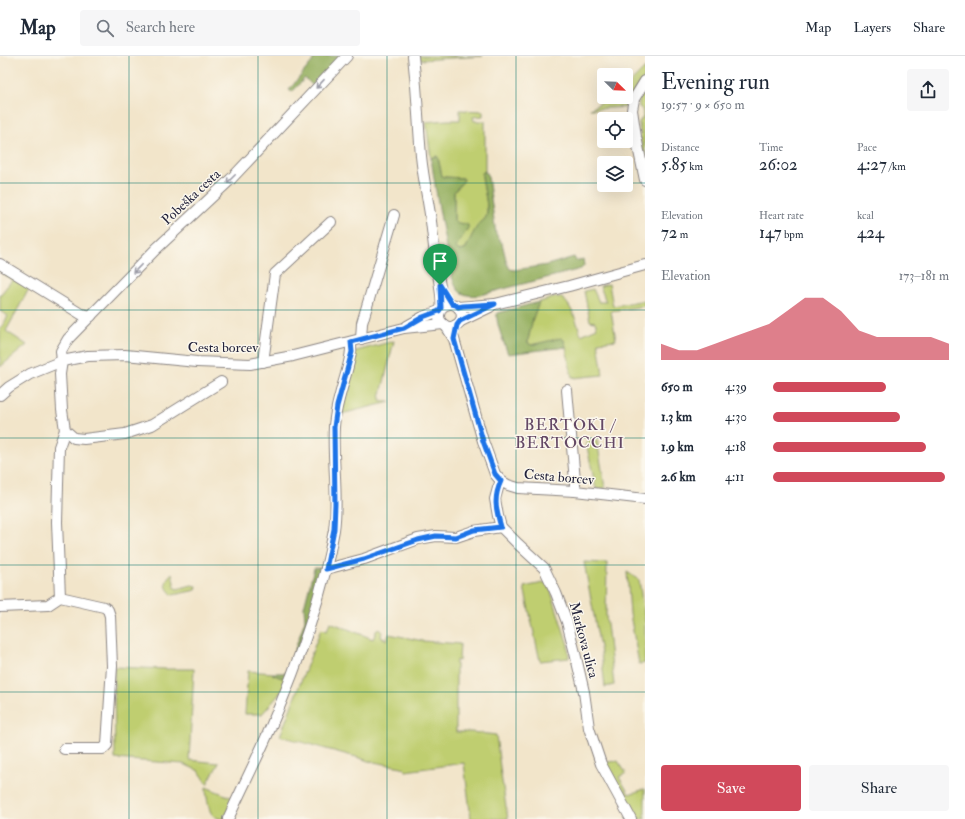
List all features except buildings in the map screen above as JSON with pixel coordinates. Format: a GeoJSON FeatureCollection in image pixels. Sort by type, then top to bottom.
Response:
{"type":"FeatureCollection","features":[{"type":"Feature","properties":{"kind":"street","name":"Pobeška cesta"},"geometry":{"type":"LineString","coordinates":[[65,430],[62,410],[60,374],[62,361],[61,351],[68,339],[156,249],[231,179],[347,56]]}},
{"type":"Feature","properties":{"kind":"street"},"geometry":{"type":"LineString","coordinates":[[326,569],[364,559],[418,540],[436,536],[456,537],[474,530],[501,527],[495,499],[501,481],[495,474],[483,441],[454,339],[439,319],[440,285],[435,261],[430,213],[421,157],[413,56]]}},
{"type":"Feature","properties":{"kind":"street"},"geometry":{"type":"LineString","coordinates":[[645,81],[634,99],[632,110],[645,180]]}},
{"type":"Feature","properties":{"kind":"street"},"geometry":{"type":"LineString","coordinates":[[361,339],[362,323],[394,215]]}},
{"type":"Feature","properties":{"kind":"street"},"geometry":{"type":"LineString","coordinates":[[263,362],[275,274],[332,222]]}},
{"type":"Feature","properties":{"kind":"street"},"geometry":{"type":"LineString","coordinates":[[0,264],[81,314],[91,316]]}},
{"type":"Feature","properties":{"kind":"street"},"geometry":{"type":"LineString","coordinates":[[440,310],[444,305],[463,306],[495,304],[569,286],[645,265]]}},
{"type":"Feature","properties":{"kind":"street"},"geometry":{"type":"LineString","coordinates":[[440,285],[462,314],[454,339]]}},
{"type":"Feature","properties":{"kind":"street"},"geometry":{"type":"LineString","coordinates":[[444,325],[452,327],[495,304]]}},
{"type":"Feature","properties":{"kind":"street","name":"Cesta borcev"},"geometry":{"type":"LineString","coordinates":[[404,328],[423,317],[440,310]]}},
{"type":"Feature","properties":{"kind":"street","name":"Cesta borcev"},"geometry":{"type":"LineString","coordinates":[[0,394],[30,374],[62,361],[88,356],[125,355],[197,362],[250,364],[293,356],[404,328],[444,325]]}},
{"type":"Feature","properties":{"kind":"street"},"geometry":{"type":"LineString","coordinates":[[228,819],[269,732],[300,655],[315,610],[326,569],[334,529],[334,427],[337,406],[352,352],[351,342]]}},
{"type":"Feature","properties":{"kind":"street"},"geometry":{"type":"LineString","coordinates":[[60,597],[57,522],[59,447],[65,430],[74,438],[84,439],[125,434],[152,425],[221,382]]}},
{"type":"Feature","properties":{"kind":"street"},"geometry":{"type":"LineString","coordinates":[[567,390],[575,490]]}},
{"type":"Feature","properties":{"kind":"street","name":"Cesta borcev"},"geometry":{"type":"LineString","coordinates":[[501,481],[518,488],[575,490],[645,499]]}},
{"type":"Feature","properties":{"kind":"street","name":"Markova ulica"},"geometry":{"type":"LineString","coordinates":[[501,527],[544,568],[556,593],[567,622],[575,653],[584,692],[591,735],[601,764],[631,819]]}},
{"type":"Feature","properties":{"kind":"street"},"geometry":{"type":"LineString","coordinates":[[0,607],[48,605],[60,597],[104,607],[108,610],[110,616],[112,666],[107,745],[104,749],[64,749]]}},
{"type":"Feature","properties":{"kind":"green space"},"geometry":{"type":"Polygon","coordinates":[[[315,56],[341,56],[313,86],[305,78],[292,92],[289,90],[312,62],[315,56]]]}},
{"type":"Feature","properties":{"kind":"green space"},"geometry":{"type":"Polygon","coordinates":[[[419,56],[483,56],[420,60],[419,56]]]}},
{"type":"Feature","properties":{"kind":"green space"},"geometry":{"type":"Polygon","coordinates":[[[645,68],[645,76],[633,99],[633,80],[645,68]]]}},
{"type":"Feature","properties":{"kind":"green space"},"geometry":{"type":"Polygon","coordinates":[[[645,87],[645,166],[639,122],[643,117],[642,109],[639,107],[639,101],[645,87]]]}},
{"type":"Feature","properties":{"kind":"green space"},"geometry":{"type":"Polygon","coordinates":[[[599,104],[631,104],[629,107],[590,109],[599,104]]]}},
{"type":"Feature","properties":{"kind":"green space"},"geometry":{"type":"Polygon","coordinates":[[[460,110],[483,111],[483,116],[473,117],[474,121],[485,121],[485,171],[482,173],[487,213],[485,219],[476,229],[465,250],[460,251],[455,248],[468,226],[466,224],[456,223],[454,221],[454,192],[464,180],[463,178],[442,176],[437,156],[431,158],[426,122],[460,120],[460,110]]]}},
{"type":"Feature","properties":{"kind":"green space"},"geometry":{"type":"Polygon","coordinates":[[[437,156],[442,176],[463,178],[464,180],[454,192],[454,220],[456,223],[468,225],[468,228],[455,248],[460,251],[465,250],[476,228],[485,219],[487,213],[487,203],[482,173],[485,171],[488,177],[496,234],[502,243],[507,264],[510,269],[514,270],[547,265],[574,257],[576,261],[583,259],[584,266],[581,269],[480,295],[475,296],[461,293],[453,279],[446,250],[431,158],[437,156]]]}},
{"type":"Feature","properties":{"kind":"green space"},"geometry":{"type":"Polygon","coordinates":[[[0,268],[31,285],[6,331],[27,345],[0,367],[0,327],[1,328],[8,316],[0,311],[0,294],[12,280],[0,271],[0,268]]]}},
{"type":"Feature","properties":{"kind":"green space"},"geometry":{"type":"Polygon","coordinates":[[[609,284],[613,306],[645,300],[645,306],[611,311],[616,340],[598,342],[603,375],[572,378],[564,340],[561,339],[531,345],[528,343],[533,318],[539,302],[558,297],[566,302],[576,319],[581,335],[597,328],[595,322],[590,321],[584,291],[593,289],[599,302],[606,302],[600,286],[609,284]]]}},
{"type":"Feature","properties":{"kind":"green space"},"geometry":{"type":"Polygon","coordinates":[[[539,302],[533,318],[528,343],[531,345],[561,338],[564,340],[566,347],[508,354],[499,328],[497,313],[539,302]]]}},
{"type":"Feature","properties":{"kind":"green space"},"geometry":{"type":"Polygon","coordinates":[[[394,341],[380,398],[380,400],[390,402],[341,414],[339,413],[356,351],[394,341]]]}},
{"type":"Feature","properties":{"kind":"green space"},"geometry":{"type":"Polygon","coordinates":[[[592,439],[597,440],[605,488],[596,489],[586,442],[592,439]]]}},
{"type":"Feature","properties":{"kind":"green space"},"geometry":{"type":"Polygon","coordinates":[[[584,562],[607,563],[606,615],[614,685],[605,687],[601,653],[584,562]]]}},
{"type":"Feature","properties":{"kind":"green space"},"geometry":{"type":"Polygon","coordinates":[[[314,568],[321,568],[321,580],[288,680],[273,675],[273,673],[287,673],[305,620],[304,607],[314,568]]]}},
{"type":"Feature","properties":{"kind":"green space"},"geometry":{"type":"Polygon","coordinates":[[[627,572],[639,580],[645,621],[645,663],[639,664],[630,614],[627,572]]]}},
{"type":"Feature","properties":{"kind":"green space"},"geometry":{"type":"Polygon","coordinates":[[[172,573],[175,588],[177,589],[192,585],[197,586],[196,590],[173,595],[168,590],[166,584],[166,581],[172,573]]]}},
{"type":"Feature","properties":{"kind":"green space"},"geometry":{"type":"Polygon","coordinates":[[[548,582],[568,645],[569,658],[540,661],[524,587],[548,582]]]}},
{"type":"Feature","properties":{"kind":"green space"},"geometry":{"type":"Polygon","coordinates":[[[330,622],[373,639],[377,629],[382,631],[381,637],[387,640],[389,634],[423,641],[460,644],[459,661],[456,660],[456,732],[496,735],[508,819],[471,819],[464,763],[406,771],[402,767],[368,761],[280,736],[321,629],[327,631],[330,622]]]}},
{"type":"Feature","properties":{"kind":"green space"},"geometry":{"type":"Polygon","coordinates":[[[114,667],[194,669],[189,760],[219,763],[207,784],[199,771],[184,764],[115,759],[114,667]]]}},
{"type":"Feature","properties":{"kind":"green space"},"geometry":{"type":"Polygon","coordinates":[[[248,671],[273,673],[274,675],[288,680],[283,690],[262,714],[245,714],[248,671]]]}},
{"type":"Feature","properties":{"kind":"green space"},"geometry":{"type":"Polygon","coordinates":[[[618,761],[626,773],[619,777],[629,794],[645,789],[645,819],[635,819],[606,765],[608,762],[618,761]]]}},
{"type":"Feature","properties":{"kind":"green space"},"geometry":{"type":"Polygon","coordinates":[[[206,787],[233,798],[225,819],[215,817],[211,813],[206,787]]]}},
{"type":"Feature","properties":{"kind":"district","name":"BERTOKI / BERTOCCHI"},"geometry":{"type":"Point","coordinates":[570,434]}},
{"type":"Feature","properties":{"kind":"route"},"geometry":{"type":"LineString","coordinates":[[440,285],[452,304],[458,307],[495,304],[460,321],[457,325],[454,339],[483,441],[495,474],[501,481],[495,499],[501,527],[474,530],[456,537],[436,536],[418,540],[364,559],[326,569],[334,529],[334,427],[337,406],[352,352],[351,342],[404,328],[423,317],[439,311],[441,308],[440,285]]}}]}
